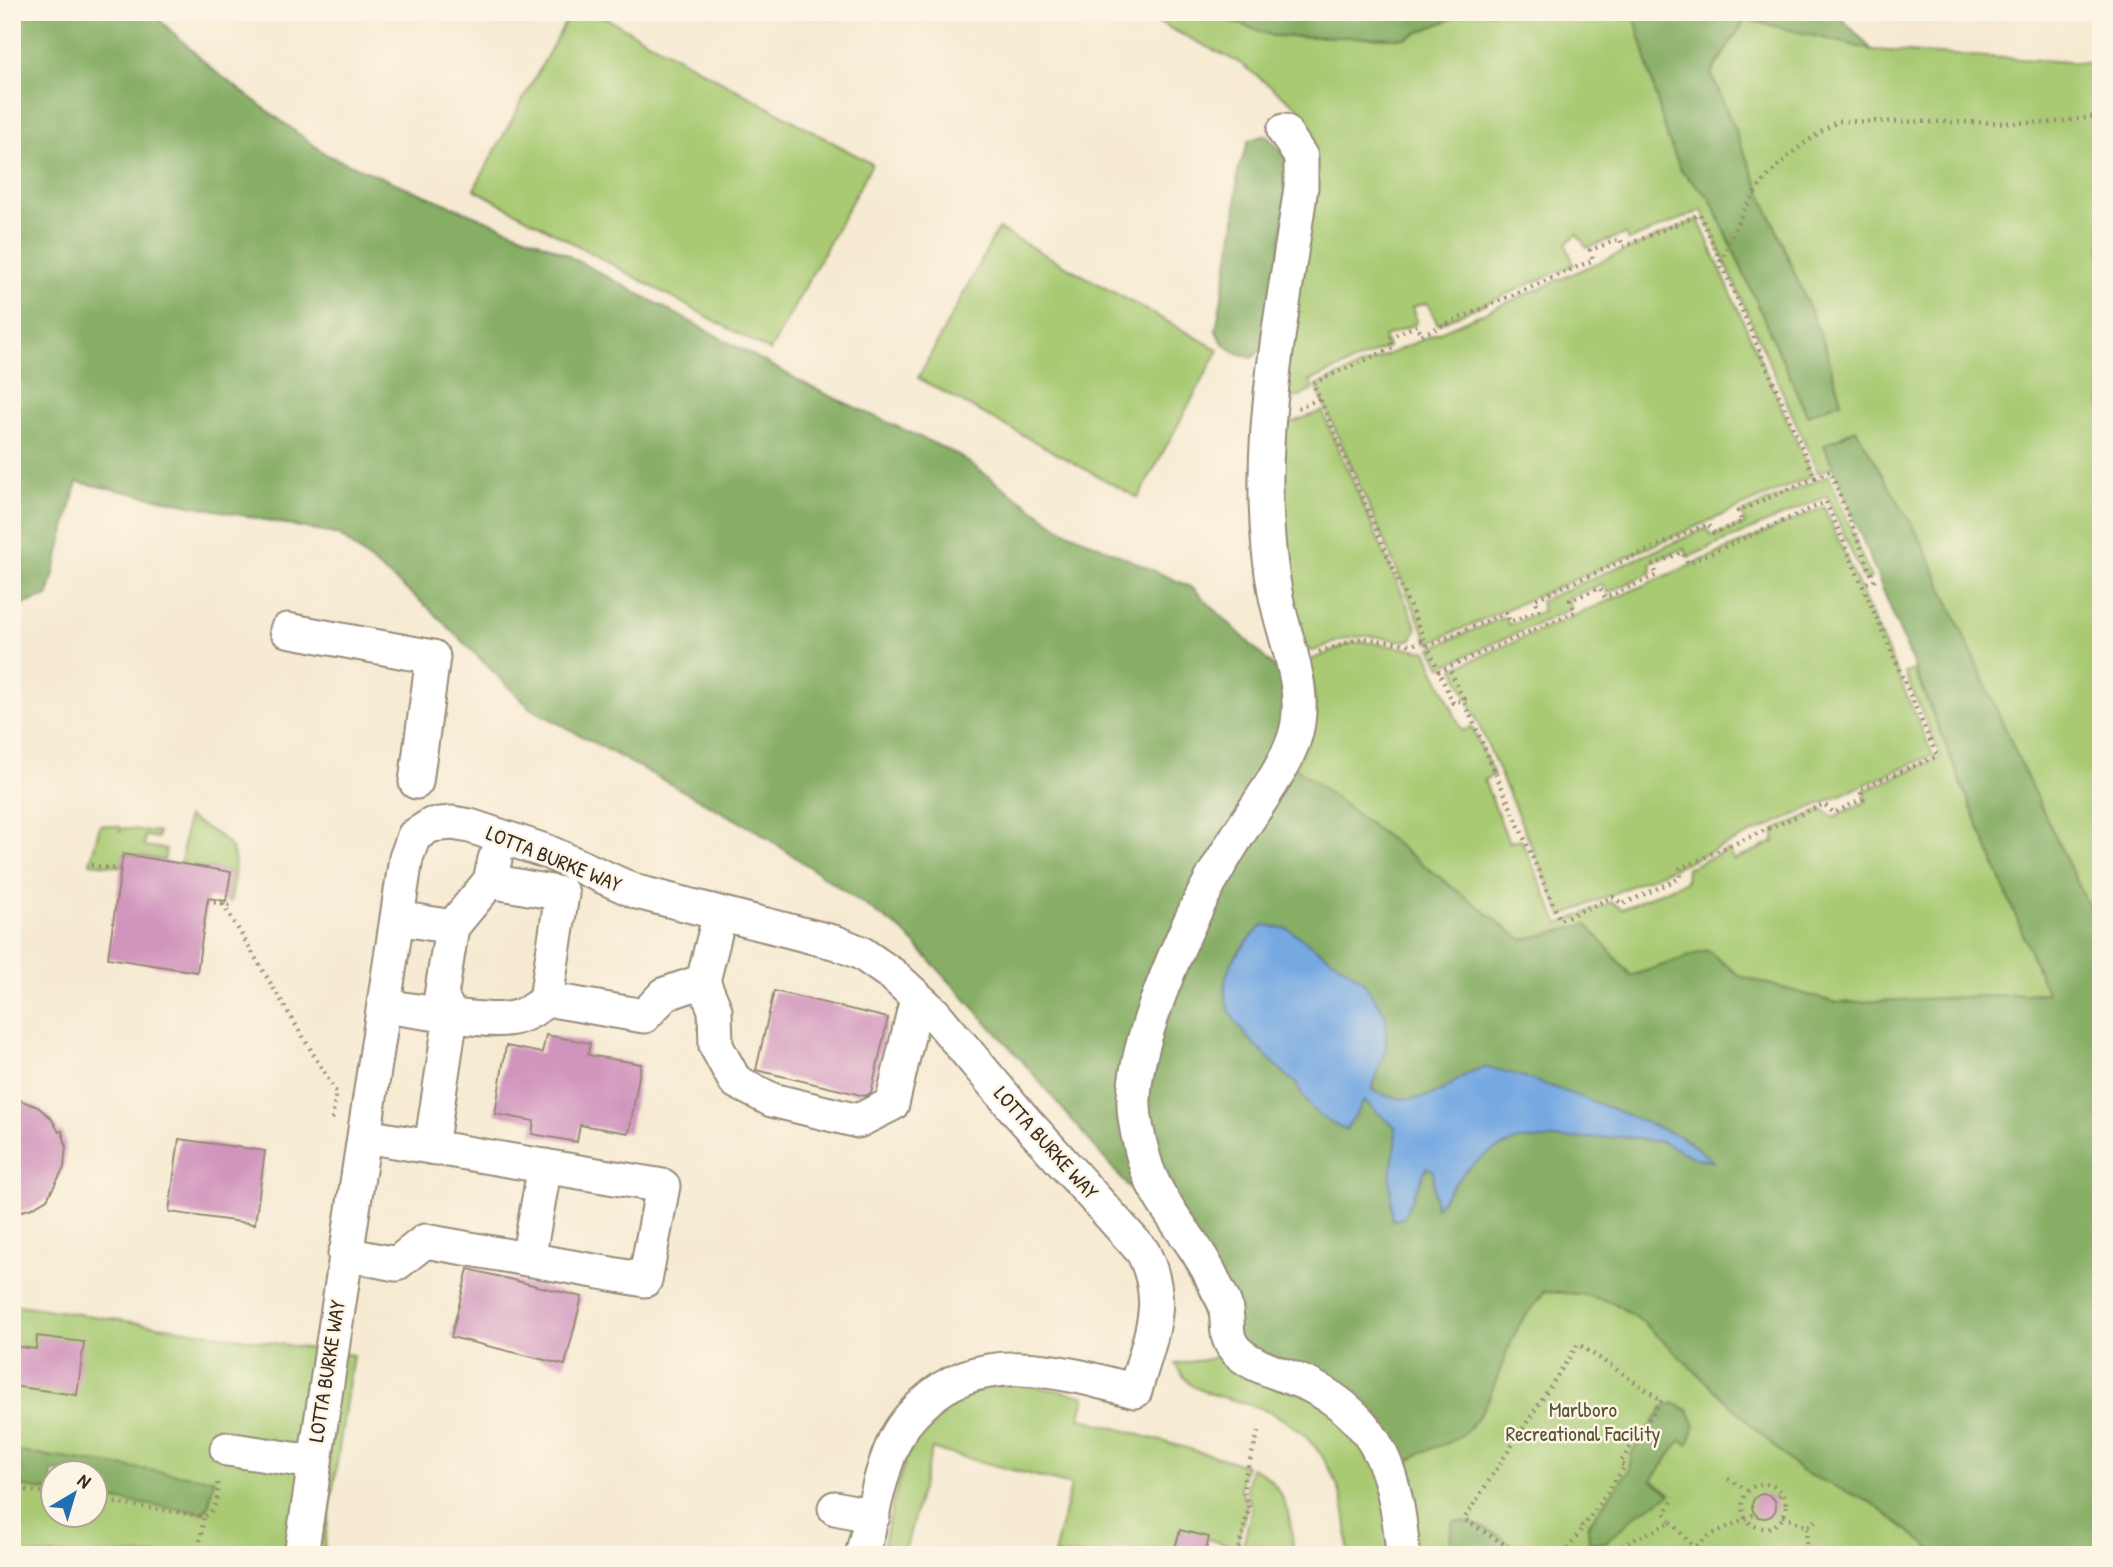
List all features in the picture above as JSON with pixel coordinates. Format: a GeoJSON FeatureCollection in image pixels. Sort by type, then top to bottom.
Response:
{"type":"FeatureCollection","features":[{"type":"Feature","properties":{"kind":"lane"},"geometry":{"type":"LineString","coordinates":[[1284,131],[1301,157],[1301,187],[1274,364],[1267,436],[1266,485],[1276,595],[1299,700],[1294,738],[1199,905],[1139,1055],[1133,1101],[1143,1156],[1153,1187],[1203,1256],[1226,1307],[1227,1336],[1236,1351],[1252,1362],[1333,1398],[1358,1419],[1373,1439],[1390,1474],[1399,1508],[1403,1555]]}},
{"type":"Feature","properties":{"kind":"lane"},"geometry":{"type":"LineString","coordinates":[[287,630],[433,657],[416,782]]}},
{"type":"Feature","properties":{"kind":"lane","name":"LOTTA BURKE WAY"},"geometry":{"type":"LineString","coordinates":[[300,1555],[406,858],[414,836],[431,825],[452,823],[548,852],[638,892],[837,943],[861,953],[893,975],[917,998],[1143,1252],[1154,1275],[1157,1293],[1154,1320],[1135,1391],[1086,1377],[1026,1368],[981,1371],[955,1380],[933,1394],[909,1418],[895,1438],[873,1516]]}},
{"type":"Feature","properties":{"kind":"lane"},"geometry":{"type":"LineString","coordinates":[[431,1147],[451,1016],[441,996],[452,927],[490,881],[500,836]]}},
{"type":"Feature","properties":{"kind":"lane"},"geometry":{"type":"LineString","coordinates":[[384,1006],[451,1016],[507,1020],[532,1013],[547,999],[562,894],[490,881]]}},
{"type":"Feature","properties":{"kind":"lane"},"geometry":{"type":"LineString","coordinates":[[720,915],[703,981],[715,1010],[716,1045],[735,1081],[772,1100],[858,1121],[892,1104],[917,998]]}},
{"type":"Feature","properties":{"kind":"lane"},"geometry":{"type":"LineString","coordinates":[[397,918],[452,927]]}},
{"type":"Feature","properties":{"kind":"lane"},"geometry":{"type":"LineString","coordinates":[[547,999],[644,1016],[665,994],[703,981]]}},
{"type":"Feature","properties":{"kind":"lane"},"geometry":{"type":"LineString","coordinates":[[345,1254],[396,1264],[425,1241],[645,1280],[663,1186],[365,1136]]}},
{"type":"Feature","properties":{"kind":"lane"},"geometry":{"type":"LineString","coordinates":[[528,1259],[545,1166]]}},
{"type":"Feature","properties":{"kind":"lane"},"geometry":{"type":"LineString","coordinates":[[223,1464],[313,1462]]}},
{"type":"Feature","properties":{"kind":"lane"},"geometry":{"type":"LineString","coordinates":[[835,1508],[873,1516],[862,1555]]}},
{"type":"Feature","properties":{"kind":"path"},"geometry":{"type":"LineString","coordinates":[[1719,269],[1735,225],[1751,195],[1777,166],[1811,138],[1838,121],[2047,123],[2101,116]]}},
{"type":"Feature","properties":{"kind":"path"},"geometry":{"type":"LineString","coordinates":[[1465,698],[1452,704],[1313,383],[1393,348],[1389,338],[1417,326],[1421,335],[1593,260],[1590,250],[1620,239],[1623,247],[1700,214],[1815,478]]}},
{"type":"Feature","properties":{"kind":"path"},"geometry":{"type":"LineString","coordinates":[[1427,646],[1506,613],[1510,622],[1539,610],[1535,599],[1708,524],[1714,533],[1741,522],[1738,512],[1830,471],[1874,580],[1862,585]]}},
{"type":"Feature","properties":{"kind":"path"},"geometry":{"type":"LineString","coordinates":[[1438,672],[1449,667],[1575,612],[1570,600],[1600,587],[1605,598],[1657,575],[1653,565],[1682,552],[1688,563],[1826,502],[1937,756],[1860,789],[1863,799],[1834,813],[1824,804],[1680,868],[1680,878],[1623,904],[1613,897],[1560,920],[1465,698],[1449,667]]}},
{"type":"Feature","properties":{"kind":"path"},"geometry":{"type":"LineString","coordinates":[[1293,664],[1341,643],[1362,638],[1413,645],[1424,639]]}},
{"type":"Feature","properties":{"kind":"path"},"geometry":{"type":"LineString","coordinates":[[91,866],[121,870]]}},
{"type":"Feature","properties":{"kind":"path"},"geometry":{"type":"LineString","coordinates":[[207,901],[230,905]]}},
{"type":"Feature","properties":{"kind":"path"},"geometry":{"type":"LineString","coordinates":[[223,904],[336,1092],[332,1121]]}},
{"type":"Feature","properties":{"kind":"path"},"geometry":{"type":"LineString","coordinates":[[1521,1555],[1464,1518],[1578,1344],[1662,1400],[1620,1463],[1625,1466],[1564,1555]]}},
{"type":"Feature","properties":{"kind":"path"},"geometry":{"type":"LineString","coordinates":[[1237,1555],[1249,1508],[1243,1487],[1260,1428]]}},
{"type":"Feature","properties":{"kind":"path"},"geometry":{"type":"LineString","coordinates":[[108,1502],[204,1516],[212,1511],[216,1501],[223,1464]]}},
{"type":"Feature","properties":{"kind":"path"},"geometry":{"type":"LineString","coordinates":[[1728,1479],[1747,1490]]}},
{"type":"Feature","properties":{"kind":"path"},"geometry":{"type":"LineString","coordinates":[[1760,1483],[1768,1484],[1782,1493],[1786,1504],[1778,1523],[1765,1528],[1746,1520],[1741,1504],[1747,1490],[1760,1483]]}},
{"type":"Feature","properties":{"kind":"path"},"geometry":{"type":"LineString","coordinates":[[12,1488],[38,1493]]}},
{"type":"Feature","properties":{"kind":"path"},"geometry":{"type":"LineString","coordinates":[[1773,1500],[1782,1493]]}},
{"type":"Feature","properties":{"kind":"path"},"geometry":{"type":"LineString","coordinates":[[1675,1497],[1665,1513],[1701,1555]]}},
{"type":"Feature","properties":{"kind":"path"},"geometry":{"type":"LineString","coordinates":[[1686,1555],[1710,1535],[1755,1514]]}},
{"type":"Feature","properties":{"kind":"path"},"geometry":{"type":"LineString","coordinates":[[198,1555],[204,1516]]}},
{"type":"Feature","properties":{"kind":"path"},"geometry":{"type":"LineString","coordinates":[[1783,1516],[1807,1527]]}},
{"type":"Feature","properties":{"kind":"path"},"geometry":{"type":"LineString","coordinates":[[1806,1544],[1807,1527],[1816,1520]]}},
{"type":"Feature","properties":{"kind":"path"},"geometry":{"type":"LineString","coordinates":[[1603,1555],[1671,1522]]}},
{"type":"Feature","properties":{"kind":"path"},"geometry":{"type":"LineString","coordinates":[[1577,1523],[1583,1527]]}},
{"type":"Feature","properties":{"kind":"green space"},"geometry":{"type":"Polygon","coordinates":[[[12,12],[151,12],[212,69],[327,155],[552,247],[815,389],[957,454],[1063,530],[1193,588],[1279,672],[1296,725],[1287,761],[1522,940],[1587,924],[1631,976],[1707,950],[1740,976],[1837,1003],[2047,993],[1824,445],[1856,429],[1922,542],[2028,780],[2101,932],[2101,1555],[1939,1555],[1872,1503],[1800,1471],[1644,1323],[1612,1302],[1580,1294],[1543,1292],[1514,1335],[1490,1395],[1474,1422],[1457,1438],[1417,1455],[1404,1467],[1375,1421],[1209,1330],[1168,1234],[1018,1056],[904,932],[757,831],[530,708],[430,609],[339,535],[77,482],[48,596],[12,608],[12,12]]]}},
{"type":"Feature","properties":{"kind":"green space"},"geometry":{"type":"Polygon","coordinates":[[[571,12],[595,12],[872,164],[770,351],[474,189],[571,12]]]}},
{"type":"Feature","properties":{"kind":"green space"},"geometry":{"type":"Polygon","coordinates":[[[1137,12],[1207,12],[1273,36],[1405,38],[1468,12],[1589,12],[1635,17],[1667,137],[1682,172],[1710,198],[1807,415],[1841,401],[1825,346],[1711,73],[1746,19],[1872,50],[2101,64],[2101,932],[2028,780],[1922,542],[1825,445],[1833,467],[1818,473],[1702,210],[1628,241],[1625,234],[1587,248],[1577,234],[1566,244],[1574,265],[1438,324],[1427,303],[1412,307],[1417,323],[1384,337],[1388,347],[1310,381],[1313,390],[1281,404],[1292,121],[1300,109],[1240,63],[1137,12]]]}},
{"type":"Feature","properties":{"kind":"green space"},"geometry":{"type":"Polygon","coordinates":[[[1207,12],[1468,12],[1405,38],[1273,36],[1207,12]]]}},
{"type":"Feature","properties":{"kind":"green space"},"geometry":{"type":"Polygon","coordinates":[[[1589,12],[1836,12],[1872,50],[1746,19],[1711,73],[1825,346],[1841,402],[1807,415],[1710,198],[1682,172],[1667,137],[1635,18],[1589,12]]]}},
{"type":"Feature","properties":{"kind":"green space"},"geometry":{"type":"Polygon","coordinates":[[[1266,135],[1282,152],[1290,166],[1268,345],[1252,358],[1230,349],[1216,331],[1235,222],[1238,171],[1249,140],[1266,135]]]}},
{"type":"Feature","properties":{"kind":"green space"},"geometry":{"type":"Polygon","coordinates":[[[1698,219],[1812,476],[1429,643],[1316,386],[1698,219]]]}},
{"type":"Feature","properties":{"kind":"green space"},"geometry":{"type":"Polygon","coordinates":[[[998,229],[1219,350],[1138,498],[918,378],[998,229]]]}},
{"type":"Feature","properties":{"kind":"green space"},"geometry":{"type":"Polygon","coordinates":[[[1322,411],[1417,628],[1412,639],[1402,641],[1360,636],[1313,651],[1308,650],[1302,642],[1282,546],[1277,428],[1322,411]]]}},
{"type":"Feature","properties":{"kind":"green space"},"geometry":{"type":"Polygon","coordinates":[[[1829,475],[1871,578],[1864,581],[1827,496],[1689,557],[1684,548],[1650,563],[1652,572],[1608,593],[1602,584],[1568,598],[1571,609],[1441,667],[1431,648],[1504,617],[1509,625],[1543,611],[1540,601],[1707,528],[1712,536],[1745,524],[1742,513],[1829,475]]]}},
{"type":"Feature","properties":{"kind":"green space"},"geometry":{"type":"Polygon","coordinates":[[[1824,507],[1933,755],[1562,916],[1454,668],[1824,507]]]}},
{"type":"Feature","properties":{"kind":"green space"},"geometry":{"type":"Polygon","coordinates":[[[1364,642],[1426,651],[1462,731],[1472,727],[1494,775],[1484,780],[1509,842],[1521,839],[1559,924],[1612,902],[1622,909],[1686,881],[1687,868],[1728,850],[1734,860],[1774,842],[1775,830],[1823,809],[1834,817],[1867,801],[1864,791],[1941,757],[1905,673],[1914,670],[2048,993],[1837,1003],[1740,976],[1707,950],[1631,976],[1587,925],[1522,940],[1293,766],[1309,740],[1315,716],[1308,661],[1352,643],[1364,642]]]}},
{"type":"Feature","properties":{"kind":"green space"},"geometry":{"type":"Polygon","coordinates":[[[187,817],[217,835],[231,849],[234,868],[231,902],[226,901],[230,872],[181,864],[187,817]]]}},
{"type":"Feature","properties":{"kind":"green space"},"geometry":{"type":"Polygon","coordinates":[[[100,825],[120,827],[120,831],[123,828],[158,832],[158,838],[145,836],[144,846],[166,849],[164,860],[124,854],[122,867],[90,863],[100,825]]]}},
{"type":"Feature","properties":{"kind":"green space","name":"Marlboro Recreational Facility"},"geometry":{"type":"Polygon","coordinates":[[[1559,1237],[1966,1555],[1347,1555],[1344,1509],[1329,1467],[1317,1449],[1283,1419],[1262,1409],[1191,1385],[1175,1364],[1210,1359],[1223,1351],[1414,1423],[1559,1237]]]}},
{"type":"Feature","properties":{"kind":"green space"},"geometry":{"type":"Polygon","coordinates":[[[12,1304],[353,1355],[323,1555],[12,1555],[12,1304]]]}},
{"type":"Feature","properties":{"kind":"green space"},"geometry":{"type":"Polygon","coordinates":[[[1010,1382],[1085,1396],[1080,1418],[1246,1465],[1240,1486],[1247,1507],[1236,1548],[1180,1530],[1173,1555],[1054,1555],[1071,1485],[932,1449],[904,1555],[881,1555],[905,1461],[928,1421],[945,1405],[967,1393],[1010,1382]]]}},
{"type":"Feature","properties":{"kind":"green space"},"geometry":{"type":"Polygon","coordinates":[[[1673,1403],[1688,1410],[1695,1426],[1688,1445],[1681,1440],[1652,1480],[1671,1494],[1637,1514],[1606,1542],[1589,1542],[1588,1525],[1629,1470],[1632,1453],[1663,1408],[1673,1403]]]}},
{"type":"Feature","properties":{"kind":"green space"},"geometry":{"type":"Polygon","coordinates":[[[12,1451],[62,1458],[38,1458],[38,1489],[12,1485],[12,1451]]]}},
{"type":"Feature","properties":{"kind":"green space"},"geometry":{"type":"Polygon","coordinates":[[[108,1464],[214,1479],[209,1504],[204,1513],[108,1499],[108,1464]]]}},
{"type":"Feature","properties":{"kind":"green space"},"geometry":{"type":"Polygon","coordinates":[[[1251,1467],[1272,1482],[1285,1504],[1293,1555],[1240,1555],[1252,1509],[1246,1489],[1251,1467]]]}},
{"type":"Feature","properties":{"kind":"green space"},"geometry":{"type":"Polygon","coordinates":[[[1453,1521],[1483,1527],[1526,1555],[1447,1555],[1453,1521]]]}},
{"type":"Feature","properties":{"kind":"water"},"geometry":{"type":"Polygon","coordinates":[[[1264,925],[1288,929],[1361,979],[1386,1015],[1386,1048],[1372,1090],[1396,1098],[1421,1098],[1444,1089],[1477,1070],[1497,1070],[1582,1098],[1670,1132],[1688,1141],[1714,1162],[1693,1157],[1662,1142],[1627,1137],[1518,1140],[1490,1152],[1466,1170],[1435,1208],[1433,1171],[1427,1167],[1403,1218],[1392,1220],[1390,1176],[1396,1144],[1395,1127],[1364,1101],[1346,1130],[1324,1119],[1315,1112],[1294,1082],[1238,1026],[1228,1008],[1225,989],[1229,970],[1241,948],[1264,925]]]}},
{"type":"Feature","properties":{"kind":"building"},"geometry":{"type":"Polygon","coordinates":[[[123,854],[231,872],[226,901],[208,898],[197,972],[108,958],[123,854]]]}},
{"type":"Feature","properties":{"kind":"building"},"geometry":{"type":"Polygon","coordinates":[[[774,991],[888,1018],[871,1093],[865,1096],[756,1070],[774,991]]]}},
{"type":"Feature","properties":{"kind":"building"},"geometry":{"type":"Polygon","coordinates":[[[546,1035],[590,1043],[588,1055],[641,1064],[629,1133],[580,1125],[577,1142],[532,1134],[534,1121],[495,1114],[506,1046],[542,1053],[546,1035]]]}},
{"type":"Feature","properties":{"kind":"building"},"geometry":{"type":"Polygon","coordinates":[[[12,1097],[38,1107],[51,1118],[59,1132],[62,1131],[66,1145],[64,1168],[47,1199],[32,1208],[12,1214],[12,1097]]]}},
{"type":"Feature","properties":{"kind":"building"},"geometry":{"type":"Polygon","coordinates":[[[179,1139],[265,1151],[255,1224],[169,1212],[179,1139]]]}},
{"type":"Feature","properties":{"kind":"building"},"geometry":{"type":"Polygon","coordinates":[[[468,1269],[582,1297],[565,1365],[451,1337],[468,1269]]]}},
{"type":"Feature","properties":{"kind":"building"},"geometry":{"type":"Polygon","coordinates":[[[37,1336],[84,1342],[77,1395],[12,1386],[13,1346],[36,1349],[37,1336]]]}},
{"type":"Feature","properties":{"kind":"building"},"geometry":{"type":"Polygon","coordinates":[[[1764,1494],[1772,1498],[1776,1506],[1772,1514],[1764,1518],[1756,1514],[1752,1506],[1756,1498],[1764,1494]]]}},
{"type":"Feature","properties":{"kind":"building"},"geometry":{"type":"Polygon","coordinates":[[[1180,1530],[1209,1537],[1205,1555],[1173,1555],[1180,1530]]]}}]}
